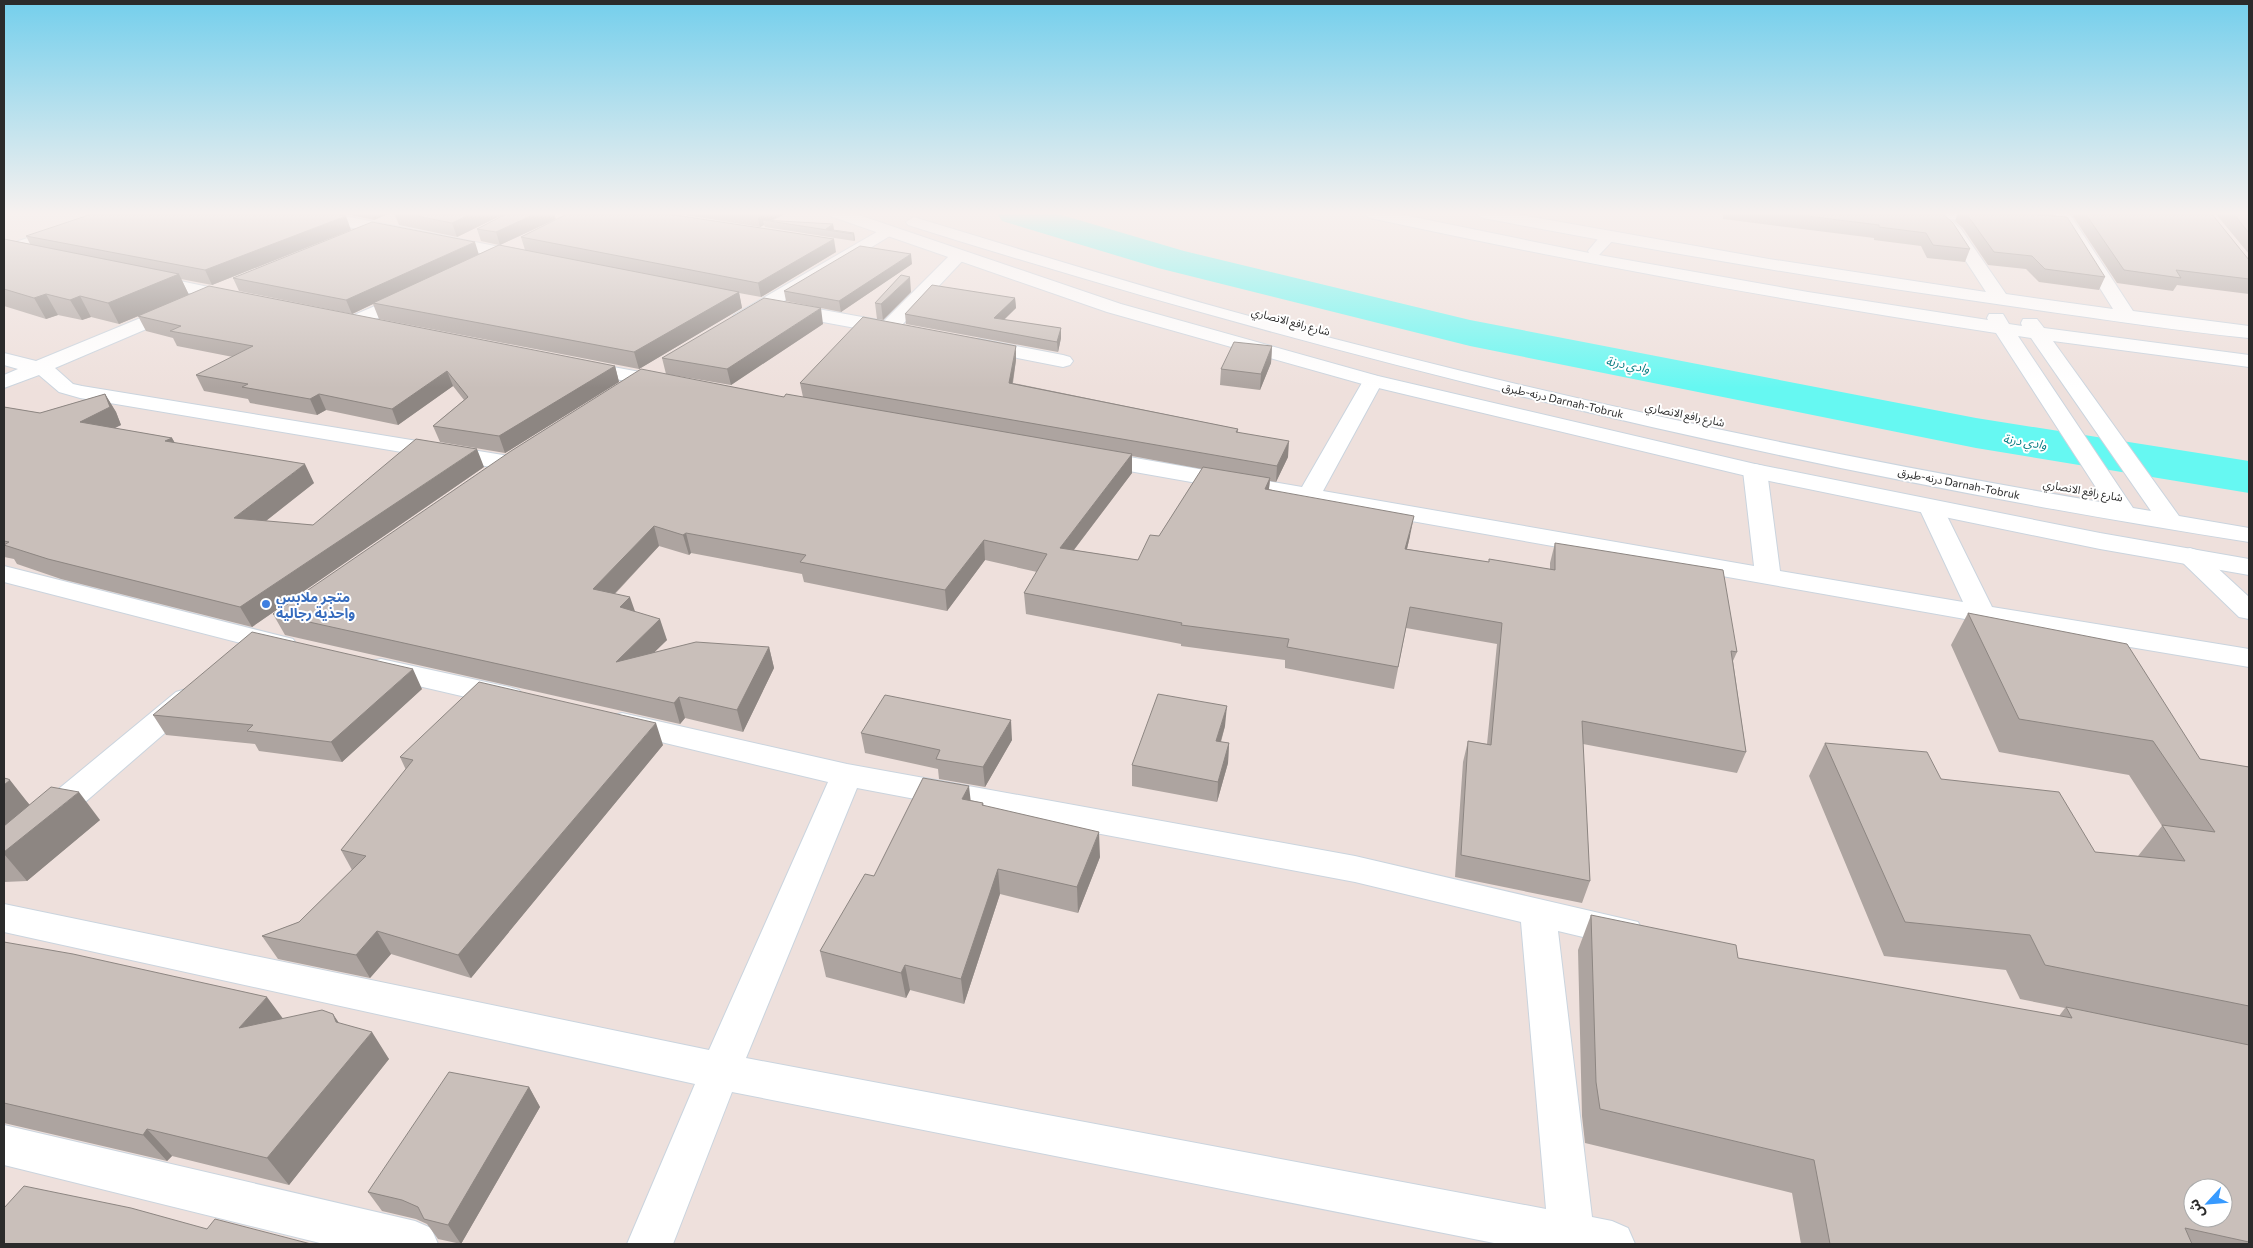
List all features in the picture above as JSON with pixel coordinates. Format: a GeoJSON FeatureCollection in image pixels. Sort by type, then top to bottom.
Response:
{"type":"FeatureCollection","features":[{"type":"Feature","properties":{"kind":"street"},"geometry":{"type":"LineString","coordinates":[[724,329],[821,271]]}},
{"type":"Feature","properties":{"kind":"street"},"geometry":{"type":"LineString","coordinates":[[888,328],[943,271]]}},
{"type":"Feature","properties":{"kind":"street"},"geometry":{"type":"LineString","coordinates":[[1004,271],[1187,329],[1373,381],[1755,471],[1931,508],[2249,566]]}},
{"type":"Feature","properties":{"kind":"street","name":"درنه-طبرق Darnah-Tobruk"},"geometry":{"type":"LineString","coordinates":[[1074,271],[1338,346],[1576,404],[1841,460],[2112,495],[2157,503],[2249,535]]}},
{"type":"Feature","properties":{"kind":"street","name":"شارع رافع الانصاري"},"geometry":{"type":"LineString","coordinates":[[1114,271],[1456,362],[1720,422],[2112,495]]}},
{"type":"Feature","properties":{"kind":"street"},"geometry":{"type":"LineString","coordinates":[[1658,271],[2002,320],[2126,317],[2249,332]]}},
{"type":"Feature","properties":{"kind":"street"},"geometry":{"type":"LineString","coordinates":[[1715,271],[2002,320]]}},
{"type":"Feature","properties":{"kind":"street"},"geometry":{"type":"LineString","coordinates":[[1811,271],[1839,276],[2002,320],[2036,332],[2249,361]]}},
{"type":"Feature","properties":{"kind":"street"},"geometry":{"type":"LineString","coordinates":[[1976,271],[2002,320],[2112,495]]}},
{"type":"Feature","properties":{"kind":"street"},"geometry":{"type":"LineString","coordinates":[[2094,271],[2126,317]]}},
{"type":"Feature","properties":{"kind":"street"},"geometry":{"type":"LineString","coordinates":[[129,275],[261,303]]}},
{"type":"Feature","properties":{"kind":"street"},"geometry":{"type":"LineString","coordinates":[[1069,293],[1092,276]]}},
{"type":"Feature","properties":{"kind":"street"},"geometry":{"type":"LineString","coordinates":[[4,382],[241,282]]}},
{"type":"Feature","properties":{"kind":"street"},"geometry":{"type":"LineString","coordinates":[[927,286],[954,290]]}},
{"type":"Feature","properties":{"kind":"street"},"geometry":{"type":"LineString","coordinates":[[392,330],[345,320],[424,289]]}},
{"type":"Feature","properties":{"kind":"street"},"geometry":{"type":"LineString","coordinates":[[736,299],[917,333]]}},
{"type":"Feature","properties":{"kind":"street"},"geometry":{"type":"LineString","coordinates":[[2036,332],[2249,350]]}},
{"type":"Feature","properties":{"kind":"street"},"geometry":{"type":"LineString","coordinates":[[2036,332],[2157,503],[2249,517]]}},
{"type":"Feature","properties":{"kind":"street"},"geometry":{"type":"LineString","coordinates":[[965,342],[1063,361]]}},
{"type":"Feature","properties":{"kind":"street"},"geometry":{"type":"LineString","coordinates":[[4,359],[52,373],[66,388],[80,392],[518,458],[484,480]]}},
{"type":"Feature","properties":{"kind":"street"},"geometry":{"type":"LineString","coordinates":[[617,394],[675,359]]}},
{"type":"Feature","properties":{"kind":"street"},"geometry":{"type":"LineString","coordinates":[[565,363],[688,387]]}},
{"type":"Feature","properties":{"kind":"street"},"geometry":{"type":"LineString","coordinates":[[1309,496],[1373,381]]}},
{"type":"Feature","properties":{"kind":"street"},"geometry":{"type":"LineString","coordinates":[[1072,454],[1982,614],[2249,658]]}},
{"type":"Feature","properties":{"kind":"street"},"geometry":{"type":"LineString","coordinates":[[1755,471],[1768,576]]}},
{"type":"Feature","properties":{"kind":"street"},"geometry":{"type":"LineString","coordinates":[[1931,508],[1982,614]]}},
{"type":"Feature","properties":{"kind":"street"},"geometry":{"type":"LineString","coordinates":[[2190,556],[2249,611]]}},
{"type":"Feature","properties":{"kind":"street"},"geometry":{"type":"LineString","coordinates":[[4,574],[257,640],[315,653]]}},
{"type":"Feature","properties":{"kind":"street"},"geometry":{"type":"LineString","coordinates":[[354,662],[537,704]]}},
{"type":"Feature","properties":{"kind":"street"},"geometry":{"type":"LineString","coordinates":[[4,852],[205,683]]}},
{"type":"Feature","properties":{"kind":"street"},"geometry":{"type":"LineString","coordinates":[[596,717],[847,775],[1355,869],[1650,938]]}},
{"type":"Feature","properties":{"kind":"street"},"geometry":{"type":"LineString","coordinates":[[650,1244],[720,1071],[847,775]]}},
{"type":"Feature","properties":{"kind":"street"},"geometry":{"type":"LineString","coordinates":[[1538,912],[1572,1240]]}},
{"type":"Feature","properties":{"kind":"street"},"geometry":{"type":"LineString","coordinates":[[4,918],[720,1071],[1572,1240],[1612,1244]]}},
{"type":"Feature","properties":{"kind":"street"},"geometry":{"type":"LineString","coordinates":[[4,1145],[414,1244]]}},
{"type":"Feature","properties":{"kind":"building"},"geometry":{"type":"Polygon","coordinates":[[[4,271],[165,271],[179,274],[108,303],[80,296],[70,300],[46,294],[34,298],[4,289],[4,271]]]}},
{"type":"Feature","properties":{"kind":"building"},"geometry":{"type":"Polygon","coordinates":[[[250,271],[410,271],[346,300],[233,278],[250,271]]]}},
{"type":"Feature","properties":{"kind":"building"},"geometry":{"type":"Polygon","coordinates":[[[442,271],[633,271],[739,292],[634,352],[373,303],[442,271]]]}},
{"type":"Feature","properties":{"kind":"building"},"geometry":{"type":"Polygon","coordinates":[[[697,271],[778,271],[758,283],[697,271]]]}},
{"type":"Feature","properties":{"kind":"building"},"geometry":{"type":"Polygon","coordinates":[[[817,271],[885,271],[839,301],[784,291],[817,271]]]}},
{"type":"Feature","properties":{"kind":"building"},"geometry":{"type":"Polygon","coordinates":[[[2062,271],[2101,271],[2105,277],[2062,271]]]}},
{"type":"Feature","properties":{"kind":"building"},"geometry":{"type":"Polygon","coordinates":[[[2133,271],[2177,271],[2181,278],[2133,271]]]}},
{"type":"Feature","properties":{"kind":"building"},"geometry":{"type":"Polygon","coordinates":[[[2186,271],[2249,271],[2249,279],[2186,271]]]}},
{"type":"Feature","properties":{"kind":"building"},"geometry":{"type":"Polygon","coordinates":[[[901,275],[910,277],[881,304],[875,303],[901,275]]]}},
{"type":"Feature","properties":{"kind":"building"},"geometry":{"type":"Polygon","coordinates":[[[932,285],[1015,298],[994,318],[1061,328],[1057,342],[905,314],[932,285]]]}},
{"type":"Feature","properties":{"kind":"building"},"geometry":{"type":"Polygon","coordinates":[[[209,286],[615,366],[499,436],[433,426],[468,397],[447,371],[392,409],[319,394],[310,399],[242,387],[248,384],[196,375],[253,346],[170,331],[181,326],[138,316],[209,286]]]}},
{"type":"Feature","properties":{"kind":"building"},"geometry":{"type":"Polygon","coordinates":[[[764,298],[821,308],[727,369],[662,358],[764,298]]]}},
{"type":"Feature","properties":{"kind":"building"},"geometry":{"type":"Polygon","coordinates":[[[863,317],[1016,346],[1009,383],[1238,429],[1236,432],[1289,441],[1277,466],[800,383],[863,317]]]}},
{"type":"Feature","properties":{"kind":"building"},"geometry":{"type":"Polygon","coordinates":[[[1234,342],[1272,346],[1261,374],[1221,369],[1234,342]]]}},
{"type":"Feature","properties":{"kind":"building"},"geometry":{"type":"Polygon","coordinates":[[[641,369],[784,397],[786,394],[1132,454],[1060,548],[1138,560],[1150,535],[1159,536],[1203,467],[1270,478],[1265,489],[1414,516],[1405,549],[1489,562],[1489,559],[1555,570],[1555,543],[1723,570],[1737,652],[1731,651],[1746,752],[1582,721],[1590,881],[1461,855],[1468,741],[1491,745],[1502,623],[1410,607],[1398,667],[1287,647],[1289,639],[1181,625],[1182,623],[1024,593],[1047,554],[984,540],[945,590],[800,562],[806,555],[686,533],[683,535],[654,526],[593,589],[630,597],[620,607],[660,619],[616,662],[696,642],[769,647],[737,710],[679,697],[674,703],[273,614],[511,451],[641,369]]]}},
{"type":"Feature","properties":{"kind":"building"},"geometry":{"type":"Polygon","coordinates":[[[105,394],[110,407],[80,422],[172,438],[165,441],[305,464],[234,518],[313,525],[416,439],[477,449],[240,607],[48,559],[4,545],[9,542],[4,541],[4,407],[40,413],[105,394]]]}},
{"type":"Feature","properties":{"kind":"building"},"geometry":{"type":"Polygon","coordinates":[[[1968,613],[2127,644],[2200,759],[2249,767],[2249,1006],[2045,965],[2030,935],[1905,922],[1825,743],[1927,752],[1941,779],[2059,792],[2095,852],[2185,861],[2162,825],[2215,832],[2153,741],[2019,719],[1968,613]]]}},
{"type":"Feature","properties":{"kind":"building"},"geometry":{"type":"Polygon","coordinates":[[[252,632],[413,669],[331,742],[247,731],[253,725],[153,715],[252,632]]]}},
{"type":"Feature","properties":{"kind":"building"},"geometry":{"type":"Polygon","coordinates":[[[479,682],[656,723],[458,955],[377,931],[356,955],[262,936],[299,922],[366,856],[341,850],[413,760],[400,757],[479,682]]]}},
{"type":"Feature","properties":{"kind":"building"},"geometry":{"type":"Polygon","coordinates":[[[1158,694],[1227,706],[1216,741],[1229,743],[1218,782],[1132,765],[1158,694]]]}},
{"type":"Feature","properties":{"kind":"building"},"geometry":{"type":"Polygon","coordinates":[[[885,695],[1011,720],[983,767],[936,759],[940,750],[861,733],[885,695]]]}},
{"type":"Feature","properties":{"kind":"building"},"geometry":{"type":"Polygon","coordinates":[[[4,778],[10,780],[4,785],[4,778]]]}},
{"type":"Feature","properties":{"kind":"building"},"geometry":{"type":"Polygon","coordinates":[[[923,778],[969,786],[962,799],[1099,832],[1077,887],[998,869],[961,979],[905,965],[901,973],[820,951],[865,874],[874,876],[923,778]]]}},
{"type":"Feature","properties":{"kind":"building"},"geometry":{"type":"Polygon","coordinates":[[[51,787],[79,792],[4,852],[4,826],[51,787]]]}},
{"type":"Feature","properties":{"kind":"building"},"geometry":{"type":"Polygon","coordinates":[[[1591,915],[1736,945],[1738,958],[2072,1018],[2066,1007],[2249,1045],[2249,1242],[2185,1228],[2192,1244],[1830,1244],[1814,1160],[1600,1109],[1596,1082],[1591,915]]]}},
{"type":"Feature","properties":{"kind":"building"},"geometry":{"type":"Polygon","coordinates":[[[4,942],[73,954],[267,997],[239,1028],[322,1010],[333,1014],[336,1022],[372,1032],[267,1158],[147,1129],[143,1135],[4,1103],[4,942]]]}},
{"type":"Feature","properties":{"kind":"building"},"geometry":{"type":"Polygon","coordinates":[[[449,1072],[529,1087],[448,1225],[424,1219],[418,1207],[402,1200],[368,1192],[449,1072]]]}},
{"type":"Feature","properties":{"kind":"building"},"geometry":{"type":"Polygon","coordinates":[[[24,1186],[131,1208],[207,1229],[215,1219],[311,1244],[4,1244],[4,1208],[24,1186]]]}},
{"type":"Feature","properties":{"kind":"waterway","name":"وادي درنة"},"geometry":{"type":"LineString","coordinates":[[1218,271],[1470,333],[1976,433],[2249,477]]}},
{"type":"Feature","properties":{"kind":"place","name":"متجر ملابس واحذية رجالية"},"geometry":{"type":"Point","coordinates":[266,604]}}]}
